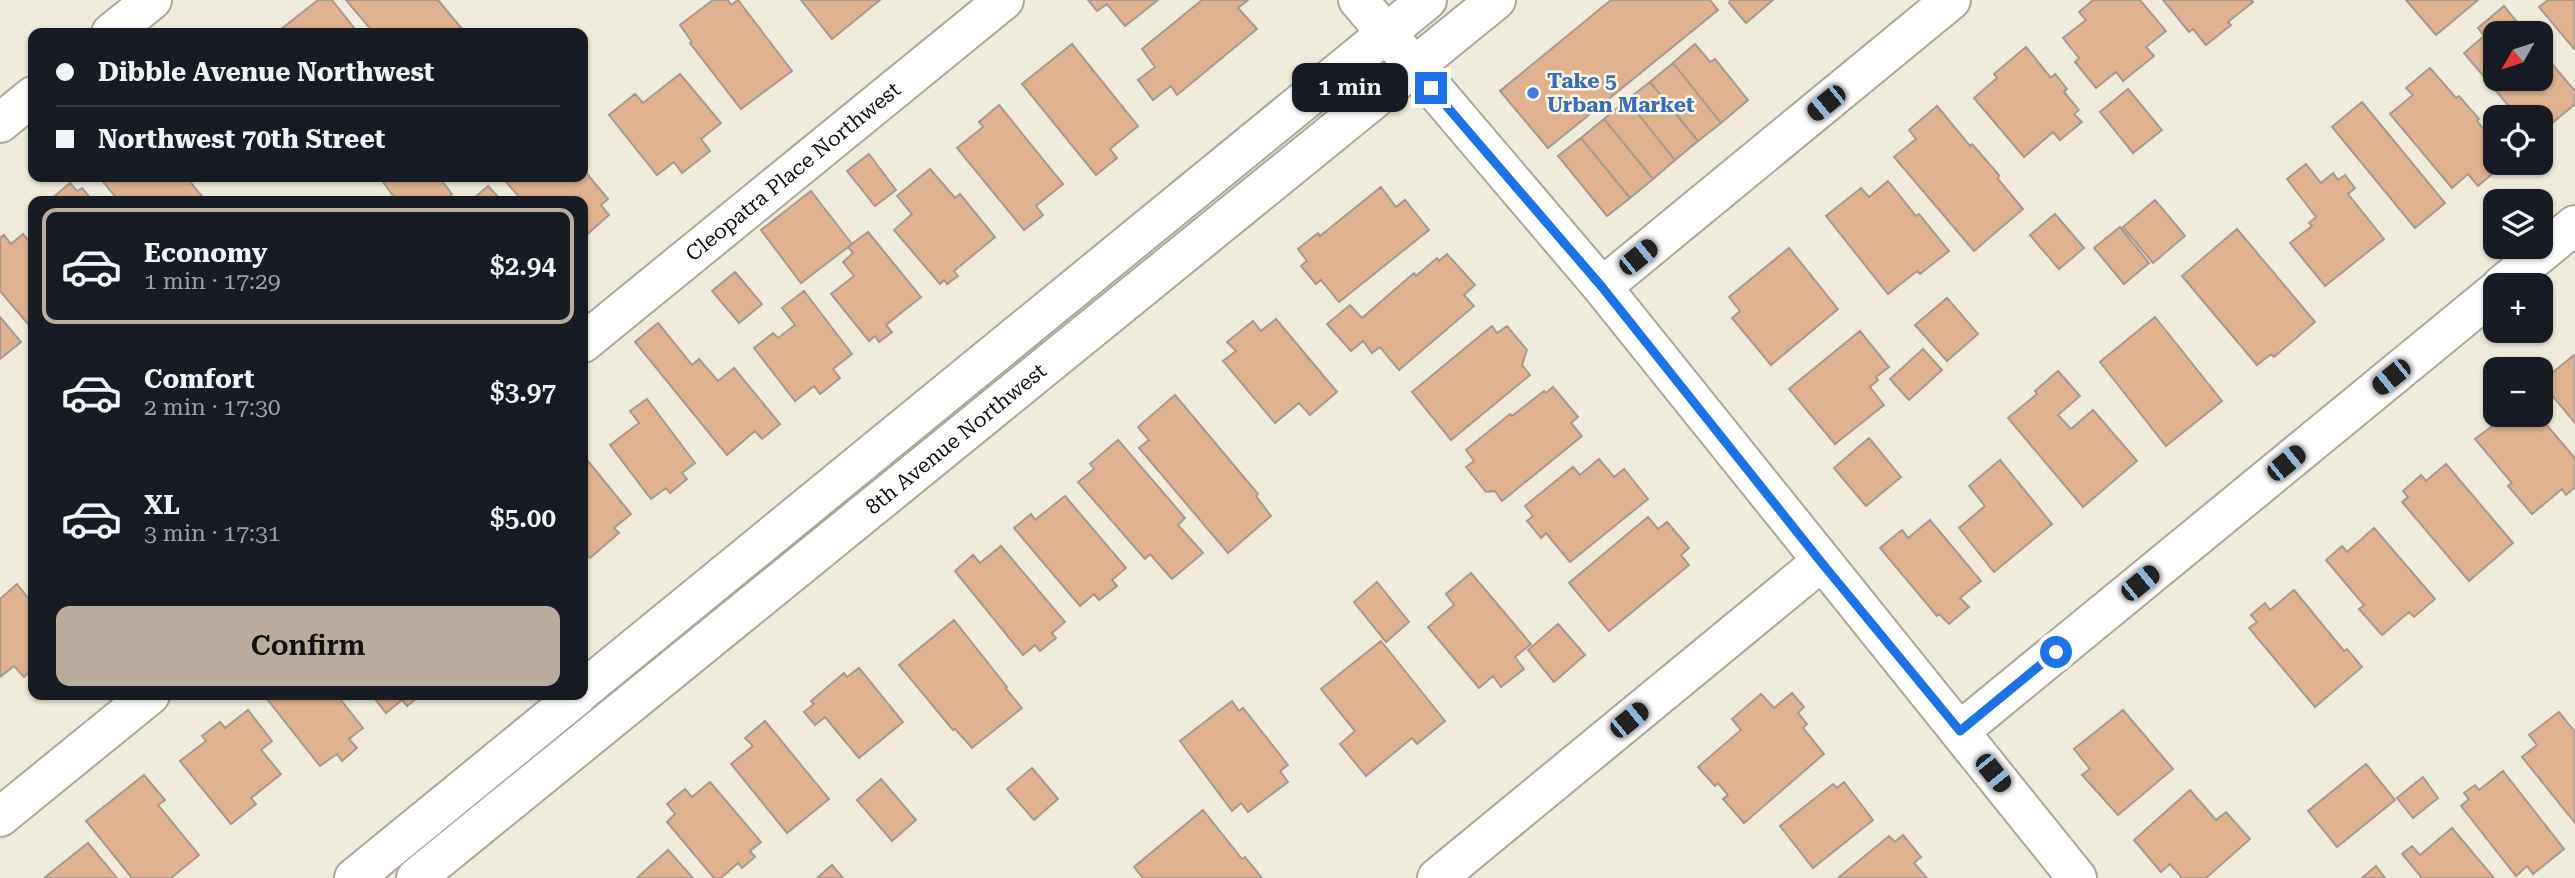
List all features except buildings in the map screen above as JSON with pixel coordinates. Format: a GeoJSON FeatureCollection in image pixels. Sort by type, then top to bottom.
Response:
{"type":"FeatureCollection","features":[{"type":"Feature","properties":{"kind":"street"},"geometry":{"type":"LineString","coordinates":[[117,28],[152,0]]}},
{"type":"Feature","properties":{"kind":"street","name":"Cleopatra Place Northwest"},"geometry":{"type":"LineString","coordinates":[[588,339],[1004,0]]}},
{"type":"Feature","properties":{"kind":"street"},"geometry":{"type":"LineString","coordinates":[[1358,0],[1413,68],[1602,287],[2077,878]]}},
{"type":"Feature","properties":{"kind":"street","name":"8th Avenue Northwest"},"geometry":{"type":"LineString","coordinates":[[588,687],[1427,0]]}},
{"type":"Feature","properties":{"kind":"street","name":"8th Avenue Northwest"},"geometry":{"type":"LineString","coordinates":[[416,878],[1496,0]]}},
{"type":"Feature","properties":{"kind":"street"},"geometry":{"type":"LineString","coordinates":[[1602,287],[1951,0]]}},
{"type":"Feature","properties":{"kind":"street"},"geometry":{"type":"LineString","coordinates":[[0,123],[28,100]]}},
{"type":"Feature","properties":{"kind":"street"},"geometry":{"type":"LineString","coordinates":[[2517,273],[2575,225]]}},
{"type":"Feature","properties":{"kind":"street"},"geometry":{"type":"LineString","coordinates":[[1960,731],[2483,302]]}},
{"type":"Feature","properties":{"kind":"street"},"geometry":{"type":"LineString","coordinates":[[1437,878],[1821,562]]}},
{"type":"Feature","properties":{"kind":"street"},"geometry":{"type":"LineString","coordinates":[[0,817],[144,700]]}},
{"type":"Feature","properties":{"kind":"street"},"geometry":{"type":"LineString","coordinates":[[354,878],[572,700]]}},
{"type":"Feature","properties":{"kind":"place","name":"Take 5 Urban Market"},"geometry":{"type":"Point","coordinates":[1533,93]}},
{"type":"Feature","properties":{"kind":"route"},"geometry":{"type":"LineString","coordinates":[[1431,88],[1602,287],[1821,562],[1960,731],[2056,652]]}}]}
